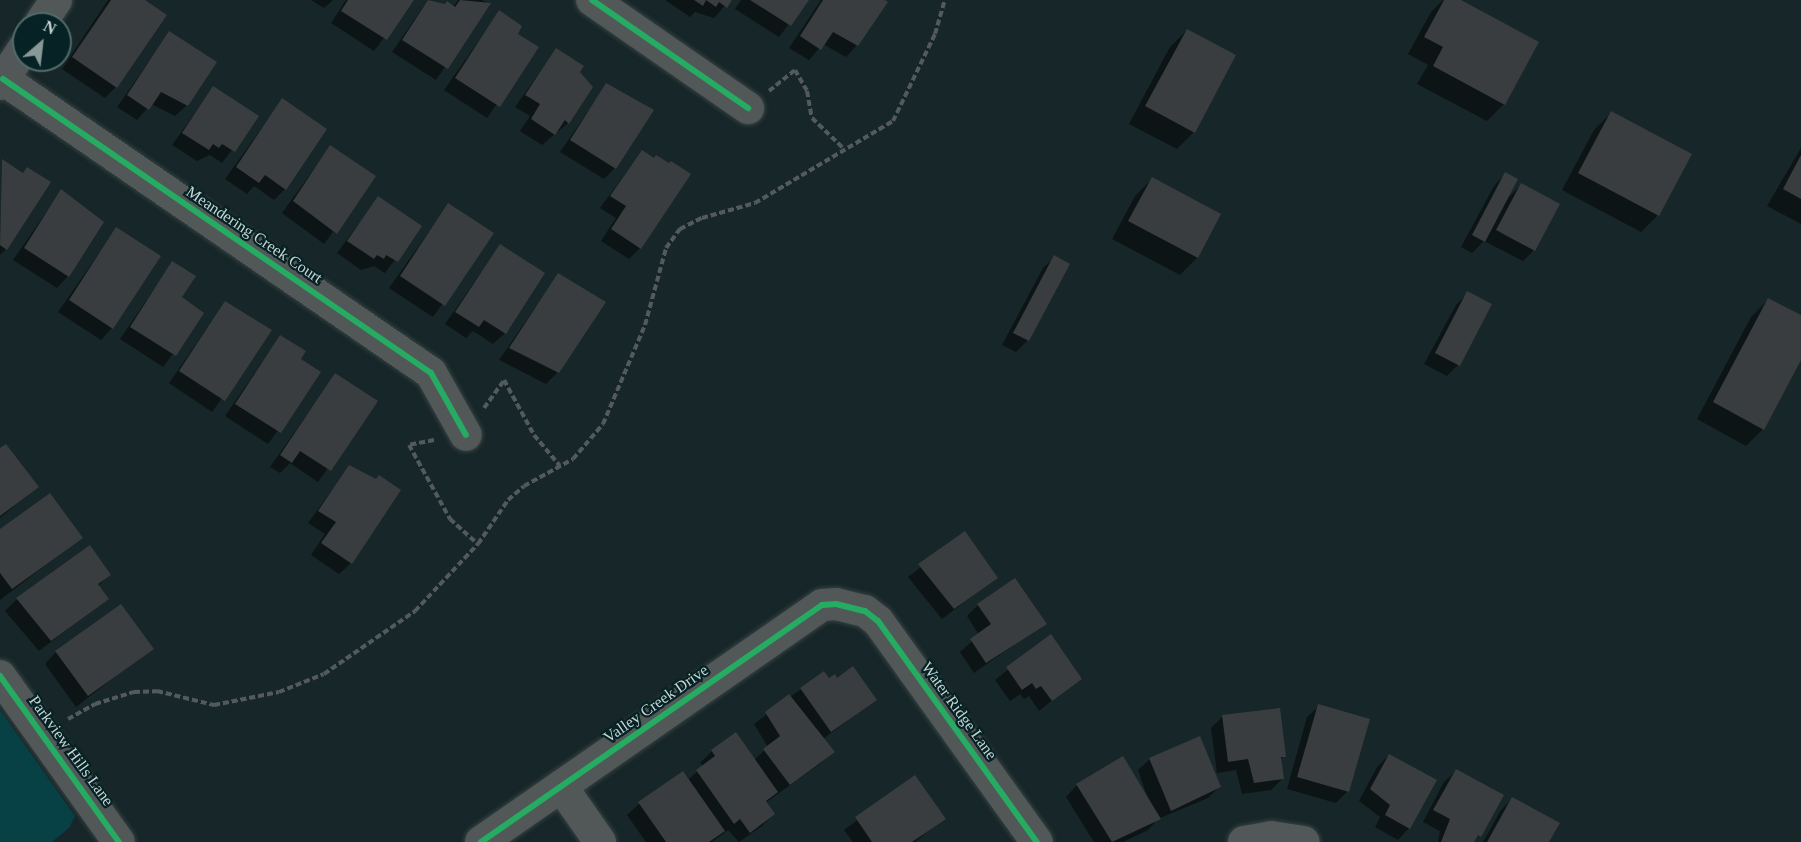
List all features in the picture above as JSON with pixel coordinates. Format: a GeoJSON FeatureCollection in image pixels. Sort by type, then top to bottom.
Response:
{"type":"FeatureCollection","features":[{"type":"Feature","properties":{"kind":"street"},"geometry":{"type":"LineString","coordinates":[[592,0],[748,108]]}},
{"type":"Feature","properties":{"kind":"street"},"geometry":{"type":"LineString","coordinates":[[2,82],[12,67]]}},
{"type":"Feature","properties":{"kind":"street","name":"Meandering Creek Court"},"geometry":{"type":"LineString","coordinates":[[2,82],[431,373],[466,435]]}},
{"type":"Feature","properties":{"kind":"street","name":"Valley Creek Drive"},"geometry":{"type":"LineString","coordinates":[[481,842],[822,605],[851,606]]}},
{"type":"Feature","properties":{"kind":"street","name":"Water Ridge Lane"},"geometry":{"type":"LineString","coordinates":[[851,606],[878,621],[1037,842]]}},
{"type":"Feature","properties":{"kind":"street","name":"Parkview Hills Lane"},"geometry":{"type":"LineString","coordinates":[[0,676],[119,842]]}},
{"type":"Feature","properties":{"kind":"street"},"geometry":{"type":"LineString","coordinates":[[561,786],[600,842]]}},
{"type":"Feature","properties":{"kind":"street"},"geometry":{"type":"LineString","coordinates":[[1244,842],[1271,837],[1304,842]]}},
{"type":"Feature","properties":{"kind":"path"},"geometry":{"type":"LineString","coordinates":[[44,737],[95,704],[134,692],[157,691],[214,705],[279,692],[324,674],[415,611],[477,544],[508,500],[524,486],[573,459],[603,424],[645,325],[666,248],[680,229],[702,218],[755,203],[843,148],[867,139],[893,121],[935,34],[945,0]]}},
{"type":"Feature","properties":{"kind":"path"},"geometry":{"type":"LineString","coordinates":[[748,108],[795,70],[807,91],[812,118],[843,148]]}},
{"type":"Feature","properties":{"kind":"shaded area"},"geometry":{"type":"Polygon","coordinates":[[[0,710],[75,816],[69,828],[52,842],[0,842],[0,710]]]}},
{"type":"Feature","properties":{"kind":"building"},"geometry":{"type":"Polygon","coordinates":[[[111,0],[145,0],[167,15],[117,88],[72,57],[111,0]]]}},
{"type":"Feature","properties":{"kind":"building"},"geometry":{"type":"Polygon","coordinates":[[[348,0],[414,0],[387,40],[341,11],[348,0]]]}},
{"type":"Feature","properties":{"kind":"building"},"geometry":{"type":"Polygon","coordinates":[[[428,0],[445,4],[447,1],[455,7],[460,0],[491,3],[448,69],[402,40],[428,0]]]}},
{"type":"Feature","properties":{"kind":"building"},"geometry":{"type":"Polygon","coordinates":[[[694,0],[706,0],[703,6],[694,0]]]}},
{"type":"Feature","properties":{"kind":"building"},"geometry":{"type":"Polygon","coordinates":[[[706,0],[732,0],[727,8],[719,2],[716,7],[706,0]]]}},
{"type":"Feature","properties":{"kind":"building"},"geometry":{"type":"Polygon","coordinates":[[[750,0],[809,0],[791,26],[750,0]]]}},
{"type":"Feature","properties":{"kind":"building"},"geometry":{"type":"Polygon","coordinates":[[[823,0],[885,0],[888,2],[858,46],[833,32],[821,50],[800,36],[823,0]]]}},
{"type":"Feature","properties":{"kind":"building"},"geometry":{"type":"Polygon","coordinates":[[[1444,0],[1461,0],[1539,42],[1505,105],[1433,66],[1443,47],[1424,37],[1444,0]]]}},
{"type":"Feature","properties":{"kind":"building"},"geometry":{"type":"Polygon","coordinates":[[[499,10],[522,26],[518,34],[539,47],[500,107],[455,78],[499,10]]]}},
{"type":"Feature","properties":{"kind":"building"},"geometry":{"type":"Polygon","coordinates":[[[1187,29],[1236,55],[1195,133],[1145,106],[1187,29]]]}},
{"type":"Feature","properties":{"kind":"building"},"geometry":{"type":"Polygon","coordinates":[[[169,31],[217,62],[188,106],[161,92],[149,110],[127,95],[169,31]]]}},
{"type":"Feature","properties":{"kind":"building"},"geometry":{"type":"Polygon","coordinates":[[[556,48],[584,66],[580,72],[593,87],[569,124],[565,120],[555,135],[531,119],[540,104],[525,95],[556,48]]]}},
{"type":"Feature","properties":{"kind":"building"},"geometry":{"type":"Polygon","coordinates":[[[606,83],[654,110],[616,169],[570,140],[606,83]]]}},
{"type":"Feature","properties":{"kind":"building"},"geometry":{"type":"Polygon","coordinates":[[[213,86],[259,116],[235,152],[222,144],[219,148],[213,144],[209,150],[182,133],[213,86]]]}},
{"type":"Feature","properties":{"kind":"building"},"geometry":{"type":"Polygon","coordinates":[[[282,98],[327,129],[286,190],[265,175],[259,183],[236,167],[282,98]]]}},
{"type":"Feature","properties":{"kind":"building"},"geometry":{"type":"Polygon","coordinates":[[[1611,111],[1692,154],[1659,216],[1578,173],[1611,111]]]}},
{"type":"Feature","properties":{"kind":"building"},"geometry":{"type":"Polygon","coordinates":[[[330,145],[376,176],[337,234],[293,201],[330,145]]]}},
{"type":"Feature","properties":{"kind":"building"},"geometry":{"type":"Polygon","coordinates":[[[642,150],[654,158],[656,155],[669,163],[671,161],[691,174],[641,249],[611,229],[626,206],[610,196],[642,150]]]}},
{"type":"Feature","properties":{"kind":"building"},"geometry":{"type":"Polygon","coordinates":[[[1801,155],[1801,199],[1783,189],[1801,155]]]}},
{"type":"Feature","properties":{"kind":"building"},"geometry":{"type":"Polygon","coordinates":[[[2,159],[23,173],[27,167],[51,182],[7,250],[0,245],[2,159]]]}},
{"type":"Feature","properties":{"kind":"building"},"geometry":{"type":"Polygon","coordinates":[[[1505,172],[1518,179],[1485,242],[1472,235],[1505,172]]]}},
{"type":"Feature","properties":{"kind":"building"},"geometry":{"type":"Polygon","coordinates":[[[1152,177],[1221,214],[1198,258],[1128,221],[1152,177]]]}},
{"type":"Feature","properties":{"kind":"building"},"geometry":{"type":"Polygon","coordinates":[[[1521,183],[1560,204],[1535,251],[1496,230],[1521,183]]]}},
{"type":"Feature","properties":{"kind":"building"},"geometry":{"type":"Polygon","coordinates":[[[61,189],[104,222],[69,277],[24,248],[61,189]]]}},
{"type":"Feature","properties":{"kind":"building"},"geometry":{"type":"Polygon","coordinates":[[[378,196],[422,226],[398,262],[386,255],[384,259],[377,255],[374,259],[347,241],[378,196]]]}},
{"type":"Feature","properties":{"kind":"building"},"geometry":{"type":"Polygon","coordinates":[[[448,203],[494,233],[445,306],[400,276],[448,203]]]}},
{"type":"Feature","properties":{"kind":"building"},"geometry":{"type":"Polygon","coordinates":[[[116,227],[161,256],[113,329],[69,300],[116,227]]]}},
{"type":"Feature","properties":{"kind":"building"},"geometry":{"type":"Polygon","coordinates":[[[500,244],[545,273],[506,334],[484,320],[479,327],[455,312],[500,244]]]}},
{"type":"Feature","properties":{"kind":"building"},"geometry":{"type":"Polygon","coordinates":[[[1054,255],[1070,264],[1029,341],[1013,333],[1054,255]]]}},
{"type":"Feature","properties":{"kind":"building"},"geometry":{"type":"Polygon","coordinates":[[[172,261],[196,276],[182,297],[204,313],[176,356],[130,327],[172,261]]]}},
{"type":"Feature","properties":{"kind":"building"},"geometry":{"type":"Polygon","coordinates":[[[558,273],[606,302],[559,373],[509,348],[558,273]]]}},
{"type":"Feature","properties":{"kind":"building"},"geometry":{"type":"Polygon","coordinates":[[[1467,291],[1492,304],[1460,366],[1435,353],[1467,291]]]}},
{"type":"Feature","properties":{"kind":"building"},"geometry":{"type":"Polygon","coordinates":[[[1768,298],[1801,315],[1801,360],[1764,430],[1713,402],[1768,298]]]}},
{"type":"Feature","properties":{"kind":"building"},"geometry":{"type":"Polygon","coordinates":[[[225,301],[272,330],[225,401],[179,371],[225,301]]]}},
{"type":"Feature","properties":{"kind":"building"},"geometry":{"type":"Polygon","coordinates":[[[280,335],[306,351],[301,359],[321,372],[281,433],[235,404],[280,335]]]}},
{"type":"Feature","properties":{"kind":"building"},"geometry":{"type":"Polygon","coordinates":[[[335,373],[378,401],[331,471],[300,451],[292,463],[280,455],[335,373]]]}},
{"type":"Feature","properties":{"kind":"building"},"geometry":{"type":"Polygon","coordinates":[[[6,444],[39,487],[0,516],[0,448],[6,444]]]}},
{"type":"Feature","properties":{"kind":"building"},"geometry":{"type":"Polygon","coordinates":[[[349,465],[376,479],[379,475],[401,490],[352,564],[321,543],[336,522],[318,511],[349,465]]]}},
{"type":"Feature","properties":{"kind":"building"},"geometry":{"type":"Polygon","coordinates":[[[50,493],[83,538],[12,589],[0,573],[0,529],[50,493]]]}},
{"type":"Feature","properties":{"kind":"building"},"geometry":{"type":"Polygon","coordinates":[[[965,531],[998,578],[954,609],[918,564],[965,531]]]}},
{"type":"Feature","properties":{"kind":"building"},"geometry":{"type":"Polygon","coordinates":[[[90,545],[111,575],[98,584],[109,599],[51,641],[16,598],[90,545]]]}},
{"type":"Feature","properties":{"kind":"building"},"geometry":{"type":"Polygon","coordinates":[[[1015,578],[1047,624],[986,663],[970,639],[991,624],[977,604],[1015,578]]]}},
{"type":"Feature","properties":{"kind":"building"},"geometry":{"type":"Polygon","coordinates":[[[121,604],[154,649],[88,696],[55,651],[121,604]]]}},
{"type":"Feature","properties":{"kind":"building"},"geometry":{"type":"Polygon","coordinates":[[[1051,634],[1082,679],[1052,701],[1041,686],[1036,689],[1032,683],[1022,690],[1006,667],[1051,634]]]}},
{"type":"Feature","properties":{"kind":"building"},"geometry":{"type":"Polygon","coordinates":[[[853,666],[877,700],[831,732],[800,688],[824,671],[829,678],[835,674],[837,678],[853,666]]]}},
{"type":"Feature","properties":{"kind":"building"},"geometry":{"type":"Polygon","coordinates":[[[789,694],[835,752],[790,785],[763,749],[780,736],[765,712],[789,694]]]}},
{"type":"Feature","properties":{"kind":"building"},"geometry":{"type":"Polygon","coordinates":[[[1318,704],[1370,719],[1349,792],[1297,777],[1318,704]]]}},
{"type":"Feature","properties":{"kind":"building"},"geometry":{"type":"Polygon","coordinates":[[[1280,708],[1286,757],[1281,757],[1284,779],[1254,783],[1248,759],[1228,762],[1222,715],[1280,708]]]}},
{"type":"Feature","properties":{"kind":"building"},"geometry":{"type":"Polygon","coordinates":[[[736,732],[778,792],[766,801],[775,814],[750,833],[740,819],[734,824],[696,770],[715,756],[711,750],[736,732]]]}},
{"type":"Feature","properties":{"kind":"building"},"geometry":{"type":"Polygon","coordinates":[[[1200,736],[1221,787],[1171,811],[1149,758],[1200,736]]]}},
{"type":"Feature","properties":{"kind":"building"},"geometry":{"type":"Polygon","coordinates":[[[1389,754],[1437,780],[1410,829],[1385,815],[1390,805],[1370,789],[1389,754]]]}},
{"type":"Feature","properties":{"kind":"building"},"geometry":{"type":"Polygon","coordinates":[[[1123,756],[1161,819],[1112,842],[1076,784],[1123,756]]]}},
{"type":"Feature","properties":{"kind":"building"},"geometry":{"type":"Polygon","coordinates":[[[1456,769],[1504,795],[1481,837],[1478,835],[1474,842],[1441,842],[1450,819],[1433,810],[1456,769]]]}},
{"type":"Feature","properties":{"kind":"building"},"geometry":{"type":"Polygon","coordinates":[[[683,771],[725,831],[709,842],[666,842],[638,802],[683,771]]]}},
{"type":"Feature","properties":{"kind":"building"},"geometry":{"type":"Polygon","coordinates":[[[915,775],[946,819],[912,842],[872,842],[855,817],[915,775]]]}},
{"type":"Feature","properties":{"kind":"building"},"geometry":{"type":"Polygon","coordinates":[[[1512,797],[1560,823],[1549,842],[1487,842],[1512,797]]]}},
{"type":"Feature","properties":{"kind":"cycle path"},"geometry":{"type":"LineString","coordinates":[[592,0],[748,108]]}},
{"type":"Feature","properties":{"kind":"cycle path"},"geometry":{"type":"LineString","coordinates":[[3,79],[431,373],[466,435]]}},
{"type":"Feature","properties":{"kind":"cycle path"},"geometry":{"type":"LineString","coordinates":[[481,842],[822,605],[836,604],[865,611],[878,621],[1037,842]]}},
{"type":"Feature","properties":{"kind":"cycle path"},"geometry":{"type":"LineString","coordinates":[[0,676],[119,842]]}}]}
